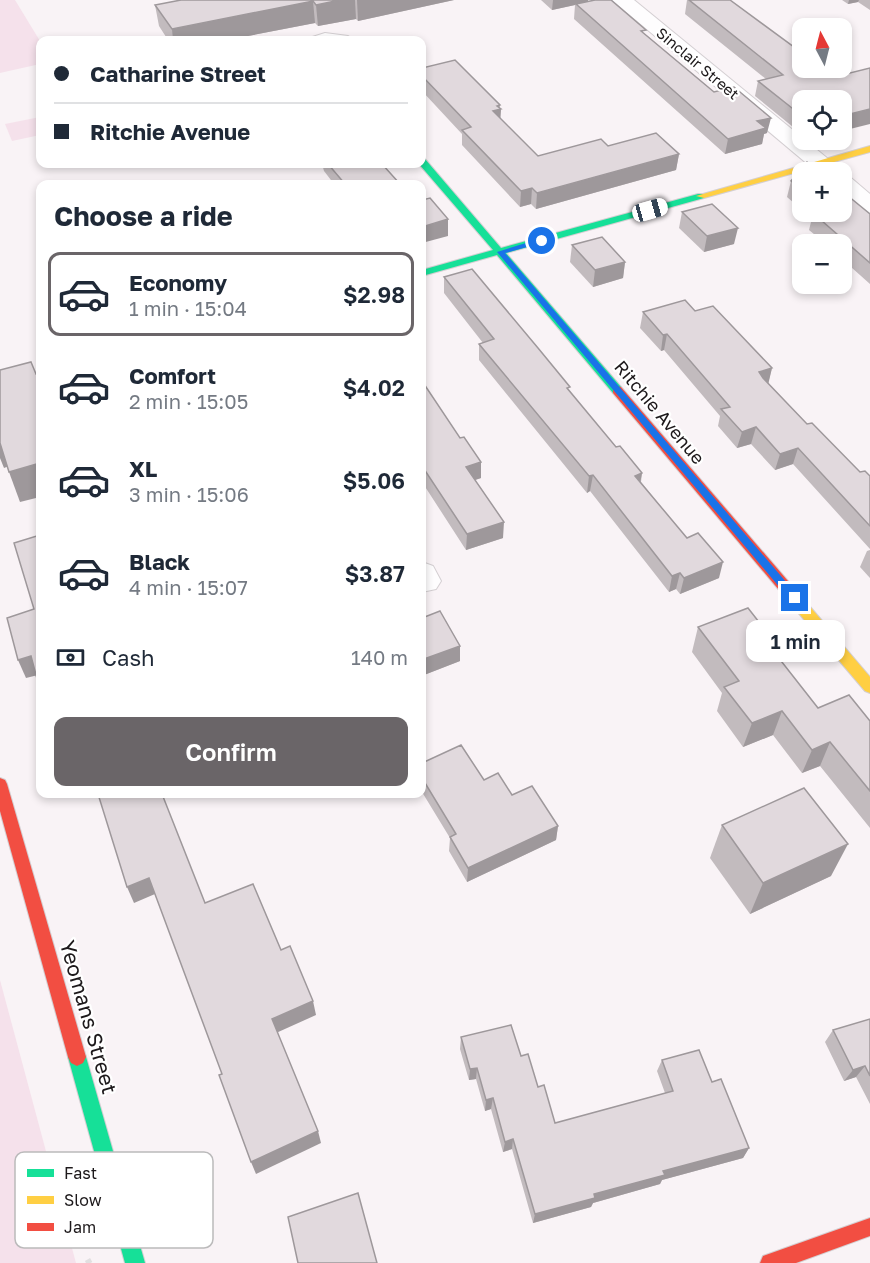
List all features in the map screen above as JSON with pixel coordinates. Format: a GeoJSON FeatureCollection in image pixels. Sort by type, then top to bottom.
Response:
{"type":"FeatureCollection","features":[{"type":"Feature","properties":{"kind":"street","name":"Sinclair Street"},"geometry":{"type":"LineString","coordinates":[[621,0],[818,162]]}},
{"type":"Feature","properties":{"kind":"street"},"geometry":{"type":"LineString","coordinates":[[837,162],[870,149]]}},
{"type":"Feature","properties":{"kind":"street","name":"Ritchie Avenue"},"geometry":{"type":"LineString","coordinates":[[426,166],[870,687]]}},
{"type":"Feature","properties":{"kind":"street"},"geometry":{"type":"LineString","coordinates":[[426,272],[792,175]]}},
{"type":"Feature","properties":{"kind":"street"},"geometry":{"type":"LineString","coordinates":[[852,191],[870,206]]}},
{"type":"Feature","properties":{"kind":"street","name":"Yeomans Street"},"geometry":{"type":"LineString","coordinates":[[0,784],[104,1152]]}},
{"type":"Feature","properties":{"kind":"street"},"geometry":{"type":"LineString","coordinates":[[770,1263],[870,1227]]}},
{"type":"Feature","properties":{"kind":"street","name":"Yeomans Street"},"geometry":{"type":"LineString","coordinates":[[131,1248],[135,1263]]}},
{"type":"Feature","properties":{"kind":"shaded area"},"geometry":{"type":"Polygon","coordinates":[[[0,0],[15,0],[37,36],[36,65],[0,73],[0,0]]]}},
{"type":"Feature","properties":{"kind":"shaded area"},"geometry":{"type":"Polygon","coordinates":[[[36,118],[36,136],[12,141],[5,124],[36,118]]]}},
{"type":"Feature","properties":{"kind":"shaded area"},"geometry":{"type":"Polygon","coordinates":[[[0,980],[46,1152],[15,1152],[15,1248],[72,1248],[76,1263],[0,1263],[0,980]]]}},
{"type":"Feature","properties":{"kind":"building"},"geometry":{"type":"Polygon","coordinates":[[[181,0],[340,0],[316,5],[313,1],[172,29],[155,5],[181,0]]]}},
{"type":"Feature","properties":{"kind":"building"},"geometry":{"type":"Polygon","coordinates":[[[595,0],[611,0],[646,30],[641,31],[714,92],[734,87],[771,118],[757,121],[766,128],[728,139],[576,4],[595,0]]]}},
{"type":"Feature","properties":{"kind":"building"},"geometry":{"type":"Polygon","coordinates":[[[689,0],[730,0],[792,46],[792,78],[852,78],[852,72],[870,68],[870,109],[852,114],[852,90],[792,90],[792,108],[758,81],[783,75],[689,0]]]}},
{"type":"Feature","properties":{"kind":"building"},"geometry":{"type":"Polygon","coordinates":[[[455,60],[500,105],[497,106],[501,109],[493,111],[538,156],[601,139],[608,146],[656,133],[679,154],[537,193],[532,188],[521,191],[462,130],[471,127],[426,80],[426,67],[455,60]]]}},
{"type":"Feature","properties":{"kind":"building"},"geometry":{"type":"Polygon","coordinates":[[[331,168],[386,168],[396,180],[342,180],[331,168]]]}},
{"type":"Feature","properties":{"kind":"building"},"geometry":{"type":"Polygon","coordinates":[[[430,198],[448,219],[426,226],[426,199],[430,198]]]}},
{"type":"Feature","properties":{"kind":"building"},"geometry":{"type":"Polygon","coordinates":[[[852,199],[870,214],[870,263],[852,247],[852,234],[837,234],[823,222],[852,222],[852,199]]]}},
{"type":"Feature","properties":{"kind":"building"},"geometry":{"type":"Polygon","coordinates":[[[712,204],[738,228],[707,236],[682,212],[712,204]]]}},
{"type":"Feature","properties":{"kind":"building"},"geometry":{"type":"Polygon","coordinates":[[[602,237],[625,262],[595,270],[572,245],[602,237]]]}},
{"type":"Feature","properties":{"kind":"building"},"geometry":{"type":"Polygon","coordinates":[[[472,269],[570,387],[567,388],[616,447],[620,446],[642,473],[635,476],[687,538],[698,533],[723,562],[684,578],[680,573],[672,576],[593,475],[589,476],[479,344],[494,339],[444,277],[472,269]]]}},
{"type":"Feature","properties":{"kind":"building"},"geometry":{"type":"Polygon","coordinates":[[[685,300],[695,311],[713,306],[772,368],[759,372],[763,378],[807,424],[812,423],[860,472],[865,471],[870,476],[870,526],[798,448],[780,454],[756,427],[742,432],[721,409],[730,407],[667,334],[663,335],[643,312],[685,300]]]}},
{"type":"Feature","properties":{"kind":"building"},"geometry":{"type":"Polygon","coordinates":[[[31,362],[36,374],[36,464],[9,472],[0,443],[0,370],[31,362]]]}},
{"type":"Feature","properties":{"kind":"building"},"geometry":{"type":"Polygon","coordinates":[[[426,387],[460,438],[464,437],[481,462],[466,467],[504,522],[467,534],[426,472],[426,387]]]}},
{"type":"Feature","properties":{"kind":"building"},"geometry":{"type":"Polygon","coordinates":[[[36,536],[36,675],[31,656],[18,660],[7,618],[34,609],[14,543],[36,536]]]}},
{"type":"Feature","properties":{"kind":"building"},"geometry":{"type":"Polygon","coordinates":[[[748,608],[773,640],[767,643],[818,708],[849,695],[870,721],[870,791],[830,742],[812,750],[782,711],[752,723],[724,687],[739,681],[698,627],[748,608]]]}},
{"type":"Feature","properties":{"kind":"building"},"geometry":{"type":"Polygon","coordinates":[[[440,611],[460,646],[426,658],[426,616],[440,611]]]}},
{"type":"Feature","properties":{"kind":"building"},"geometry":{"type":"Polygon","coordinates":[[[461,745],[484,780],[498,773],[512,795],[532,786],[558,826],[468,868],[450,837],[456,834],[426,785],[426,761],[461,745]]]}},
{"type":"Feature","properties":{"kind":"building"},"geometry":{"type":"Polygon","coordinates":[[[804,788],[848,844],[763,883],[722,825],[804,788]]]}},
{"type":"Feature","properties":{"kind":"building"},"geometry":{"type":"Polygon","coordinates":[[[99,798],[164,798],[205,903],[253,884],[281,950],[290,946],[313,1001],[272,1019],[318,1131],[251,1162],[219,1075],[222,1074],[149,878],[127,887],[99,798]]]}},
{"type":"Feature","properties":{"kind":"building"},"geometry":{"type":"Polygon","coordinates":[[[870,1019],[870,1076],[865,1066],[853,1070],[833,1030],[870,1019]]]}},
{"type":"Feature","properties":{"kind":"building"},"geometry":{"type":"Polygon","coordinates":[[[511,1025],[521,1056],[528,1054],[538,1087],[544,1085],[555,1123],[673,1091],[662,1060],[699,1050],[712,1082],[721,1079],[749,1148],[663,1171],[665,1175],[594,1194],[595,1198],[535,1214],[513,1139],[505,1142],[493,1098],[486,1100],[477,1068],[470,1069],[461,1037],[511,1025]]]}},
{"type":"Feature","properties":{"kind":"building"},"geometry":{"type":"Polygon","coordinates":[[[358,1193],[377,1263],[298,1263],[288,1217],[358,1193]]]}},
{"type":"Feature","properties":{"kind":"traffic: fast"},"geometry":{"type":"LineString","coordinates":[[426,166],[617,390]]}},
{"type":"Feature","properties":{"kind":"traffic: fast"},"geometry":{"type":"LineString","coordinates":[[426,272],[701,196]]}},
{"type":"Feature","properties":{"kind":"traffic: fast"},"geometry":{"type":"LineString","coordinates":[[77,1057],[104,1152]]}},
{"type":"Feature","properties":{"kind":"traffic: fast"},"geometry":{"type":"LineString","coordinates":[[131,1248],[135,1263]]}},
{"type":"Feature","properties":{"kind":"traffic: slow"},"geometry":{"type":"LineString","coordinates":[[701,196],[870,149]]}},
{"type":"Feature","properties":{"kind":"traffic: slow"},"geometry":{"type":"LineString","coordinates":[[795,599],[870,687]]}},
{"type":"Feature","properties":{"kind":"traffic: jam"},"geometry":{"type":"LineString","coordinates":[[617,390],[795,599]]}},
{"type":"Feature","properties":{"kind":"traffic: jam"},"geometry":{"type":"LineString","coordinates":[[0,784],[77,1057]]}},
{"type":"Feature","properties":{"kind":"traffic: jam"},"geometry":{"type":"LineString","coordinates":[[770,1263],[870,1227]]}},
{"type":"Feature","properties":{"kind":"route"},"geometry":{"type":"LineString","coordinates":[[542,241],[500,252],[795,598]]}}]}
